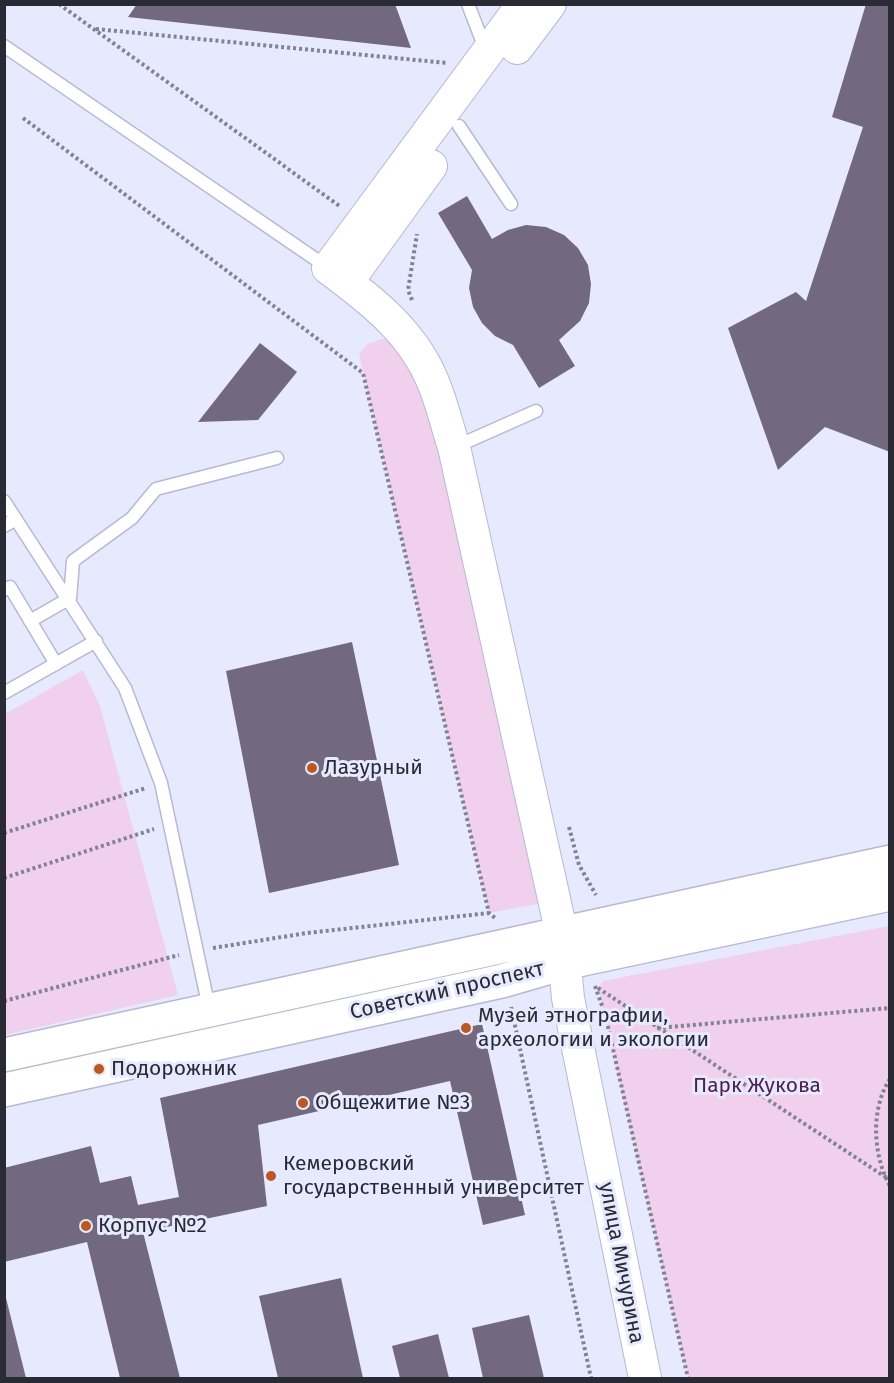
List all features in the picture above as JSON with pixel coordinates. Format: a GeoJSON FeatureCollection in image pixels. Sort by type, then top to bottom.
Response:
{"type":"FeatureCollection","features":[{"type":"Feature","properties":{"kind":"main road"},"geometry":{"type":"LineString","coordinates":[[338,275],[487,52],[523,4]]}},
{"type":"Feature","properties":{"kind":"main road"},"geometry":{"type":"LineString","coordinates":[[338,275],[459,126],[550,4]]}},
{"type":"Feature","properties":{"kind":"main road","name":"улица Мичурина"},"geometry":{"type":"LineString","coordinates":[[338,275],[383,310],[413,348],[433,381],[453,447],[563,949],[568,998],[645,1378]]}},
{"type":"Feature","properties":{"kind":"main road","name":"Советский проспект"},"geometry":{"type":"LineString","coordinates":[[4,1090],[502,981],[563,949],[890,862]]}},
{"type":"Feature","properties":{"kind":"main road","name":"Советский проспект"},"geometry":{"type":"LineString","coordinates":[[4,1055],[209,1009],[890,894]]}},
{"type":"Feature","properties":{"kind":"lane"},"geometry":{"type":"LineString","coordinates":[[468,4],[487,52]]}},
{"type":"Feature","properties":{"kind":"lane"},"geometry":{"type":"LineString","coordinates":[[6,49],[338,275]]}},
{"type":"Feature","properties":{"kind":"lane"},"geometry":{"type":"LineString","coordinates":[[459,126],[511,204]]}},
{"type":"Feature","properties":{"kind":"lane"},"geometry":{"type":"LineString","coordinates":[[453,447],[536,411]]}},
{"type":"Feature","properties":{"kind":"lane"},"geometry":{"type":"LineString","coordinates":[[70,598],[73,561],[132,518],[156,489],[277,458]]}},
{"type":"Feature","properties":{"kind":"lane"},"geometry":{"type":"LineString","coordinates":[[4,501],[70,598],[125,688],[161,783],[209,1009]]}},
{"type":"Feature","properties":{"kind":"lane"},"geometry":{"type":"LineString","coordinates":[[4,526],[16,519]]}},
{"type":"Feature","properties":{"kind":"lane"},"geometry":{"type":"LineString","coordinates":[[4,590],[10,586],[56,664]]}},
{"type":"Feature","properties":{"kind":"lane"},"geometry":{"type":"LineString","coordinates":[[30,621],[70,598]]}},
{"type":"Feature","properties":{"kind":"lane"},"geometry":{"type":"LineString","coordinates":[[4,693],[96,641]]}},
{"type":"Feature","properties":{"kind":"path"},"geometry":{"type":"LineString","coordinates":[[58,4],[342,207]]}},
{"type":"Feature","properties":{"kind":"path"},"geometry":{"type":"LineString","coordinates":[[93,29],[450,64]]}},
{"type":"Feature","properties":{"kind":"path"},"geometry":{"type":"LineString","coordinates":[[4,1001],[196,951],[307,933],[489,913],[363,373],[23,118]]}},
{"type":"Feature","properties":{"kind":"path"},"geometry":{"type":"LineString","coordinates":[[4,833],[161,783]]}},
{"type":"Feature","properties":{"kind":"path"},"geometry":{"type":"LineString","coordinates":[[4,878],[169,824]]}},
{"type":"Feature","properties":{"kind":"path"},"geometry":{"type":"LineString","coordinates":[[603,981],[598,988],[688,1378]]}},
{"type":"Feature","properties":{"kind":"path"},"geometry":{"type":"LineString","coordinates":[[598,988],[887,1179]]}},
{"type":"Feature","properties":{"kind":"path"},"geometry":{"type":"LineString","coordinates":[[511,1006],[591,1378]]}},
{"type":"Feature","properties":{"kind":"path"},"geometry":{"type":"LineString","coordinates":[[656,1028],[890,1008]]}},
{"type":"Feature","properties":{"kind":"path"},"geometry":{"type":"LineString","coordinates":[[890,1079],[874,1122],[890,1186]]}},
{"type":"Feature","properties":{"kind":"green space"},"geometry":{"type":"Polygon","coordinates":[[[381,339],[392,340],[428,398],[542,903],[489,913],[359,354],[368,344],[381,339]]]}},
{"type":"Feature","properties":{"kind":"green space"},"geometry":{"type":"Polygon","coordinates":[[[83,670],[100,706],[178,995],[5,1035],[5,714],[83,670]]]}},
{"type":"Feature","properties":{"kind":"green space","name":"Парк Жукова"},"geometry":{"type":"Polygon","coordinates":[[[889,926],[889,1378],[688,1378],[598,988],[603,981],[889,926]]]}},
{"type":"Feature","properties":{"kind":"building"},"geometry":{"type":"Polygon","coordinates":[[[137,4],[395,4],[411,48],[128,17],[137,4]]]}},
{"type":"Feature","properties":{"kind":"building"},"geometry":{"type":"Polygon","coordinates":[[[866,4],[890,4],[890,452],[825,427],[778,470],[728,328],[796,292],[806,301],[863,127],[832,117],[866,4]]]}},
{"type":"Feature","properties":{"kind":"building"},"geometry":{"type":"Polygon","coordinates":[[[467,196],[492,239],[508,230],[526,225],[546,227],[564,235],[578,248],[588,265],[591,284],[589,303],[580,321],[559,340],[575,366],[539,388],[513,345],[495,336],[482,323],[473,307],[469,288],[472,270],[438,213],[467,196]]]}},
{"type":"Feature","properties":{"kind":"building"},"geometry":{"type":"Polygon","coordinates":[[[260,343],[297,372],[258,420],[198,422],[260,343]]]}},
{"type":"Feature","properties":{"kind":"building","name":"Лазурный"},"geometry":{"type":"Polygon","coordinates":[[[352,642],[399,865],[269,893],[226,671],[352,642]]]}},
{"type":"Feature","properties":{"kind":"building","name":"Корпус №2"},"geometry":{"type":"Polygon","coordinates":[[[482,1024],[525,1215],[483,1225],[450,1081],[258,1125],[267,1206],[143,1232],[180,1378],[120,1378],[87,1242],[4,1262],[4,1168],[91,1146],[100,1183],[131,1176],[138,1205],[179,1197],[160,1098],[482,1024]]]}},
{"type":"Feature","properties":{"kind":"building"},"geometry":{"type":"Polygon","coordinates":[[[341,1278],[363,1378],[278,1378],[259,1296],[341,1278]]]}},
{"type":"Feature","properties":{"kind":"building"},"geometry":{"type":"Polygon","coordinates":[[[5,1294],[26,1378],[4,1378],[5,1294]]]}},
{"type":"Feature","properties":{"kind":"building"},"geometry":{"type":"Polygon","coordinates":[[[529,1315],[544,1378],[483,1378],[472,1328],[529,1315]]]}},
{"type":"Feature","properties":{"kind":"building"},"geometry":{"type":"Polygon","coordinates":[[[438,1334],[449,1378],[400,1378],[392,1346],[438,1334]]]}},
{"type":"Feature","properties":{"kind":"place","name":"Лазурный"},"geometry":{"type":"Point","coordinates":[312,768]}},
{"type":"Feature","properties":{"kind":"place","name":"Музей этнографии, археологии и экологии"},"geometry":{"type":"Point","coordinates":[466,1028]}},
{"type":"Feature","properties":{"kind":"place","name":"Подорожник"},"geometry":{"type":"Point","coordinates":[99,1069]}},
{"type":"Feature","properties":{"kind":"place","name":"Общежитие №3"},"geometry":{"type":"Point","coordinates":[303,1103]}},
{"type":"Feature","properties":{"kind":"place","name":"Кемеровский государственный университет"},"geometry":{"type":"Point","coordinates":[271,1176]}},
{"type":"Feature","properties":{"kind":"place","name":"Корпус №2"},"geometry":{"type":"Point","coordinates":[86,1226]}}]}
